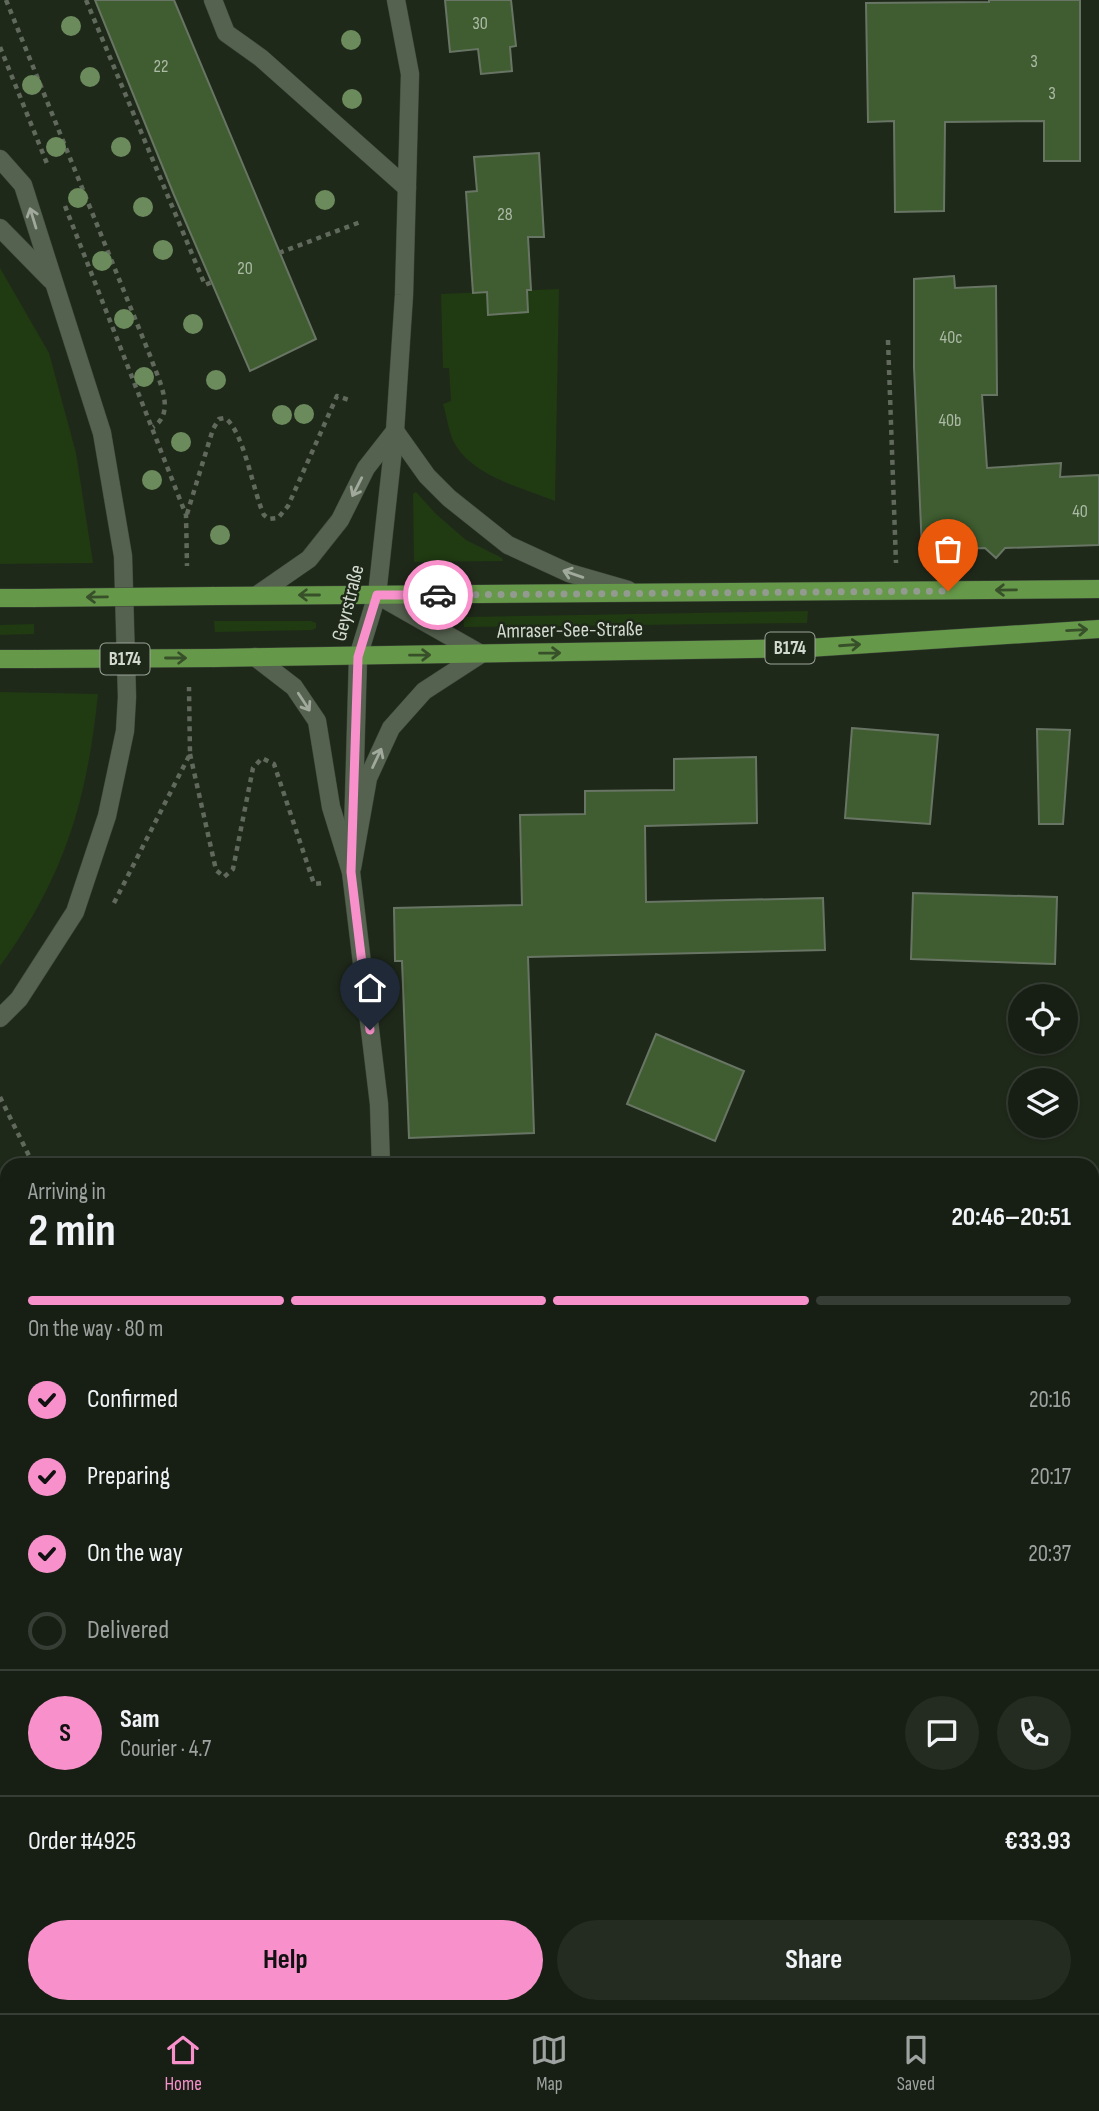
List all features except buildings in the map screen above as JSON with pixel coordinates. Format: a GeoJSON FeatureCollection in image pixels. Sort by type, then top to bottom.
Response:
{"type":"FeatureCollection","features":[{"type":"Feature","properties":{"kind":"main road","name":"Amraser-See-Straße"},"geometry":{"type":"LineString","coordinates":[[0,598],[1099,589]]}},
{"type":"Feature","properties":{"kind":"main road","name":"Amraser-See-Straße"},"geometry":{"type":"LineString","coordinates":[[0,659],[358,657],[808,648],[1099,629]]}},
{"type":"Feature","properties":{"kind":"street"},"geometry":{"type":"LineString","coordinates":[[214,0],[226,33],[261,58],[407,188]]}},
{"type":"Feature","properties":{"kind":"street","name":"Geyrstraße"},"geometry":{"type":"LineString","coordinates":[[381,1158],[379,1104],[351,872],[358,657],[377,595],[395,430],[404,295],[410,74],[396,0]]}},
{"type":"Feature","properties":{"kind":"street"},"geometry":{"type":"LineString","coordinates":[[0,159],[23,185],[102,433],[123,556],[127,697],[125,731],[107,816],[75,912],[19,999],[0,1018]]}},
{"type":"Feature","properties":{"kind":"street"},"geometry":{"type":"LineString","coordinates":[[0,228],[53,283]]}},
{"type":"Feature","properties":{"kind":"street"},"geometry":{"type":"LineString","coordinates":[[395,430],[427,476],[441,491],[509,545],[569,573],[638,593]]}},
{"type":"Feature","properties":{"kind":"street","name":"Geyrstraße"},"geometry":{"type":"LineString","coordinates":[[257,595],[309,559],[340,520],[366,468],[395,430]]}},
{"type":"Feature","properties":{"kind":"street"},"geometry":{"type":"LineString","coordinates":[[377,595],[481,654]]}},
{"type":"Feature","properties":{"kind":"street","name":"Geyrstraße"},"geometry":{"type":"LineString","coordinates":[[351,872],[368,778],[391,728],[424,691],[481,654]]}},
{"type":"Feature","properties":{"kind":"street","name":"Geyrstraße"},"geometry":{"type":"LineString","coordinates":[[255,657],[294,687],[317,721],[331,807],[351,872]]}},
{"type":"Feature","properties":{"kind":"path"},"geometry":{"type":"LineString","coordinates":[[6,0],[150,358],[166,405],[165,414],[153,427],[63,201]]}},
{"type":"Feature","properties":{"kind":"path"},"geometry":{"type":"LineString","coordinates":[[86,0],[205,285],[212,282]]}},
{"type":"Feature","properties":{"kind":"path"},"geometry":{"type":"LineString","coordinates":[[0,47],[52,175]]}},
{"type":"Feature","properties":{"kind":"path"},"geometry":{"type":"LineString","coordinates":[[279,253],[363,221]]}},
{"type":"Feature","properties":{"kind":"path"},"geometry":{"type":"LineString","coordinates":[[888,340],[896,552]]}},
{"type":"Feature","properties":{"kind":"path"},"geometry":{"type":"LineString","coordinates":[[186,515],[213,429],[219,419],[225,418],[234,427],[264,515],[270,519],[278,518],[288,506],[337,396],[352,401]]}},
{"type":"Feature","properties":{"kind":"path"},"geometry":{"type":"LineString","coordinates":[[190,754],[216,870],[224,877],[233,869],[253,768],[262,758],[274,764],[314,884],[332,882]]}},
{"type":"Feature","properties":{"kind":"path"},"geometry":{"type":"LineString","coordinates":[[0,1097],[30,1158]]}},
{"type":"Feature","properties":{"kind":"green space"},"geometry":{"type":"Polygon","coordinates":[[[0,268],[49,353],[76,453],[93,563],[0,564],[0,268]]]}},
{"type":"Feature","properties":{"kind":"green space"},"geometry":{"type":"Polygon","coordinates":[[[559,289],[555,501],[488,474],[465,457],[456,446],[443,404],[451,401],[449,368],[443,368],[441,294],[559,289]]]}},
{"type":"Feature","properties":{"kind":"green space"},"geometry":{"type":"Polygon","coordinates":[[[416,492],[466,540],[502,558],[503,561],[414,562],[413,494],[416,492]]]}},
{"type":"Feature","properties":{"kind":"green space"},"geometry":{"type":"Polygon","coordinates":[[[808,611],[807,623],[464,627],[463,617],[808,611]]]}},
{"type":"Feature","properties":{"kind":"green space"},"geometry":{"type":"Polygon","coordinates":[[[214,621],[311,621],[316,623],[316,628],[215,632],[214,621]]]}},
{"type":"Feature","properties":{"kind":"green space"},"geometry":{"type":"Polygon","coordinates":[[[34,624],[34,634],[0,635],[0,625],[34,624]]]}},
{"type":"Feature","properties":{"kind":"green space"},"geometry":{"type":"Polygon","coordinates":[[[0,692],[98,694],[87,770],[69,837],[41,901],[0,966],[0,692]]]}},
{"type":"Feature","properties":{"kind":"way so far"},"geometry":{"type":"LineString","coordinates":[[438,595],[948,591]]}},
{"type":"Feature","properties":{"kind":"route"},"geometry":{"type":"LineString","coordinates":[[370,1030],[351,872],[358,657],[377,595],[438,595]]}}]}
